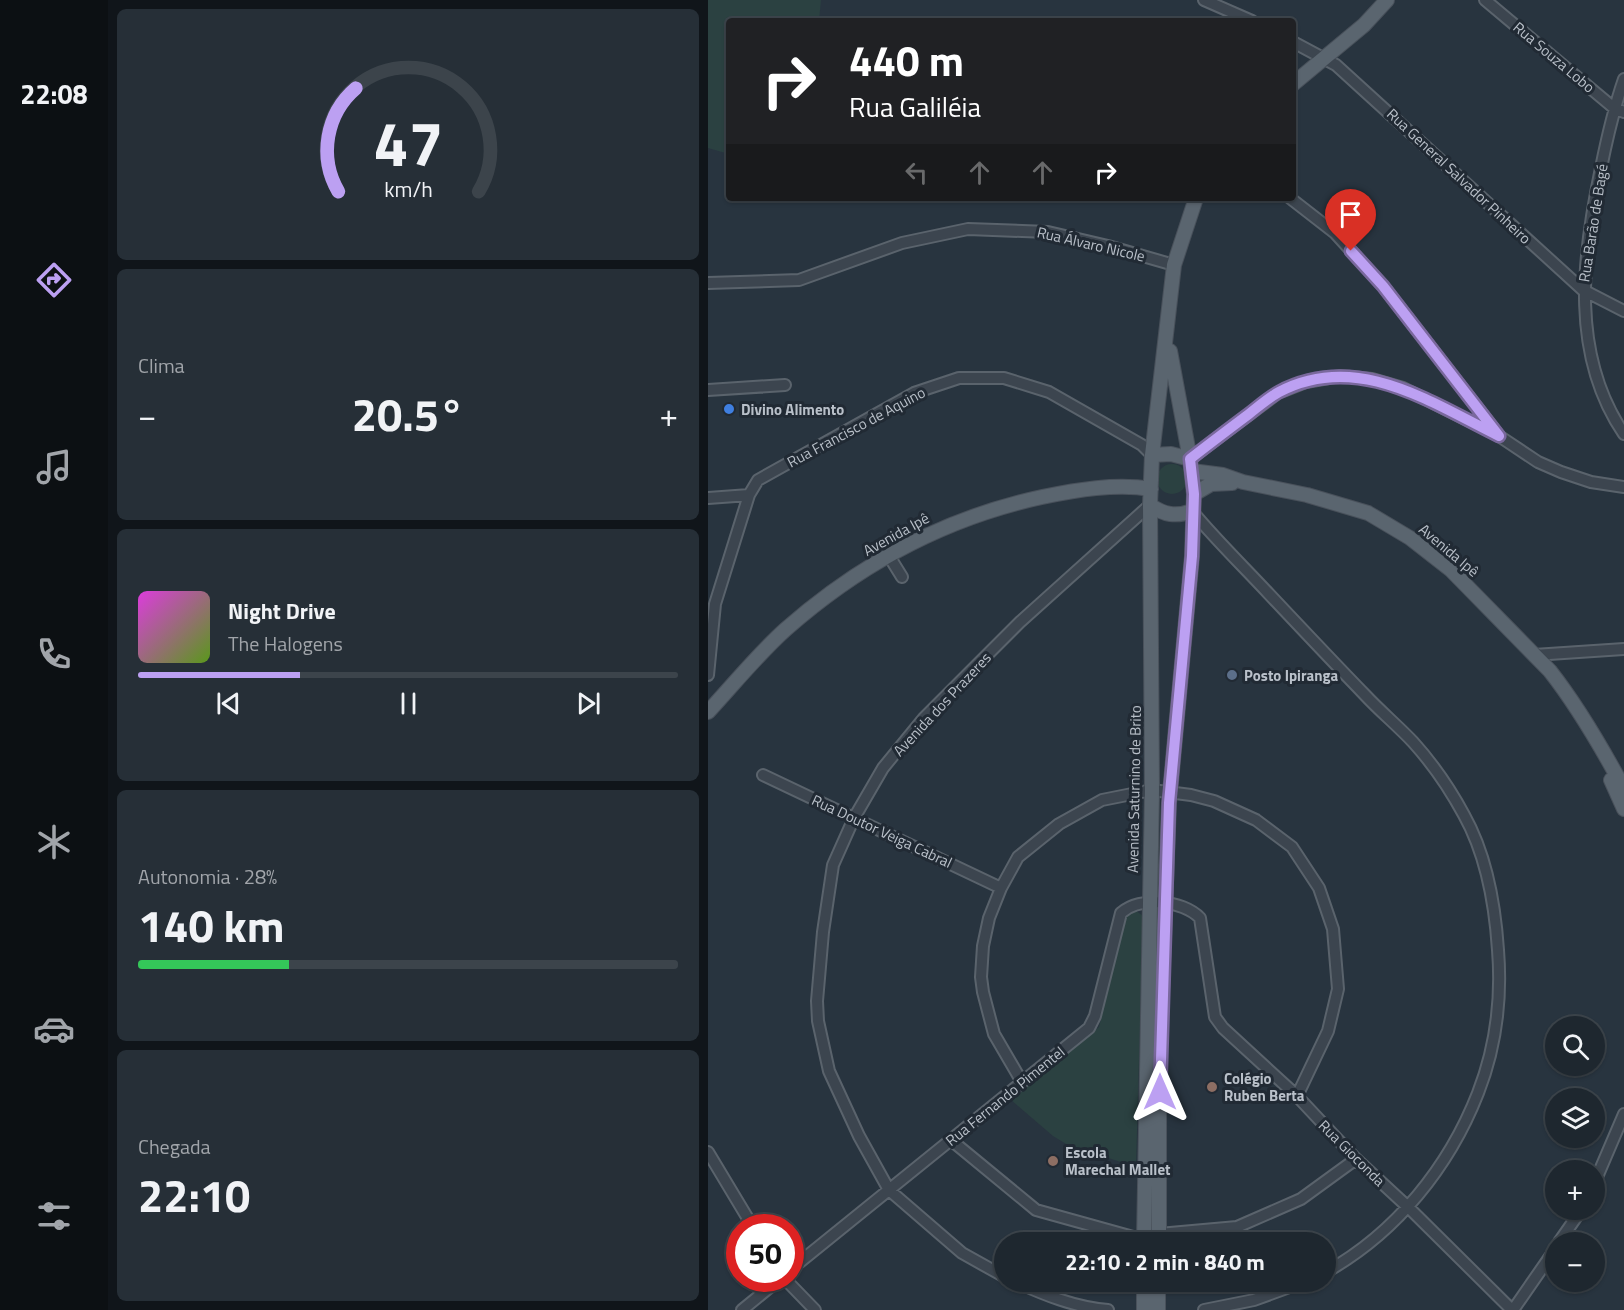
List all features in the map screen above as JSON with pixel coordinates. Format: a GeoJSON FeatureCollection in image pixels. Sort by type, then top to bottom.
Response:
{"type":"FeatureCollection","features":[{"type":"Feature","properties":{"kind":"main road"},"geometry":{"type":"LineString","coordinates":[[1296,82],[1364,25],[1387,0]]}},
{"type":"Feature","properties":{"kind":"main road","name":"Avenida Saturnino de Brito"},"geometry":{"type":"LineString","coordinates":[[1151,1232],[1149,903],[1152,789],[1150,505],[1152,455],[1174,265],[1195,201]]}},
{"type":"Feature","properties":{"kind":"main road","name":"Avenida Saturnino de Brito"},"geometry":{"type":"LineString","coordinates":[[1151,1232],[1170,791],[1192,556],[1194,494],[1191,465],[1167,337]]}},
{"type":"Feature","properties":{"kind":"main road","name":"Avenida Ipê"},"geometry":{"type":"LineString","coordinates":[[1152,455],[1171,454],[1191,465],[1243,482],[1307,495],[1368,513],[1410,538],[1451,570],[1564,689],[1603,749],[1624,789]]}},
{"type":"Feature","properties":{"kind":"main road","name":"Avenida Ipê"},"geometry":{"type":"LineString","coordinates":[[1194,494],[1211,484],[1243,482]]}},
{"type":"Feature","properties":{"kind":"main road","name":"Avenida Ipê"},"geometry":{"type":"LineString","coordinates":[[708,712],[786,630],[842,584],[936,530],[991,509],[1075,492],[1137,486],[1151,489]]}},
{"type":"Feature","properties":{"kind":"main road"},"geometry":{"type":"LineString","coordinates":[[1150,505],[1160,513],[1171,515],[1192,511]]}},
{"type":"Feature","properties":{"kind":"main road","name":"Avenida Ipê"},"geometry":{"type":"LineString","coordinates":[[1584,720],[1624,809]]}},
{"type":"Feature","properties":{"kind":"main road"},"geometry":{"type":"LineString","coordinates":[[1144,1292],[1144,1310]]}},
{"type":"Feature","properties":{"kind":"main road"},"geometry":{"type":"LineString","coordinates":[[1158,1292],[1158,1310]]}},
{"type":"Feature","properties":{"kind":"street"},"geometry":{"type":"LineString","coordinates":[[1204,0],[1245,18]]}},
{"type":"Feature","properties":{"kind":"street","name":"Rua Souza Lobo"},"geometry":{"type":"LineString","coordinates":[[1485,0],[1619,110]]}},
{"type":"Feature","properties":{"kind":"street","name":"Rua General Salvador Pinheiro"},"geometry":{"type":"LineString","coordinates":[[1296,44],[1336,65],[1377,100],[1583,290],[1624,311]]}},
{"type":"Feature","properties":{"kind":"street","name":"Rua Barão de Bagé"},"geometry":{"type":"LineString","coordinates":[[1624,79],[1619,110],[1592,208],[1583,290],[1587,338],[1592,361],[1607,405],[1624,434]]}},
{"type":"Feature","properties":{"kind":"street"},"geometry":{"type":"LineString","coordinates":[[1294,201],[1335,233],[1383,286],[1499,436]]}},
{"type":"Feature","properties":{"kind":"street","name":"Rua Álvaro Nicole"},"geometry":{"type":"LineString","coordinates":[[708,283],[799,280],[902,243],[968,229],[1048,232],[1174,265]]}},
{"type":"Feature","properties":{"kind":"street"},"geometry":{"type":"LineString","coordinates":[[1191,465],[1278,393],[1306,381],[1340,376],[1372,379],[1403,388],[1499,436],[1538,462],[1591,482],[1624,487]]}},
{"type":"Feature","properties":{"kind":"street","name":"Rua Francisco de Aquino"},"geometry":{"type":"LineString","coordinates":[[749,495],[758,480],[914,393],[959,378],[1004,378],[1049,392],[1142,445],[1152,455]]}},
{"type":"Feature","properties":{"kind":"street"},"geometry":{"type":"LineString","coordinates":[[708,390],[786,385]]}},
{"type":"Feature","properties":{"kind":"street"},"geometry":{"type":"LineString","coordinates":[[708,498],[749,495],[711,604],[708,675]]}},
{"type":"Feature","properties":{"kind":"street","name":"Avenida dos Prazeres"},"geometry":{"type":"LineString","coordinates":[[994,1270],[962,1253],[889,1190],[859,1136],[829,1071],[818,1021],[817,1001],[823,932],[833,865],[854,818],[883,768],[924,718],[1020,622],[1150,505]]}},
{"type":"Feature","properties":{"kind":"street"},"geometry":{"type":"LineString","coordinates":[[1192,511],[1367,697],[1413,742],[1464,815],[1486,869],[1494,909],[1499,965],[1498,1019],[1493,1046],[1476,1099],[1448,1153],[1409,1208],[1366,1245],[1336,1265]]}},
{"type":"Feature","properties":{"kind":"street"},"geometry":{"type":"LineString","coordinates":[[889,556],[902,576]]}},
{"type":"Feature","properties":{"kind":"street"},"geometry":{"type":"LineString","coordinates":[[1534,655],[1624,649]]}},
{"type":"Feature","properties":{"kind":"street","name":"Rua Doutor Veiga Cabral"},"geometry":{"type":"LineString","coordinates":[[764,775],[1001,888]]}},
{"type":"Feature","properties":{"kind":"street"},"geometry":{"type":"LineString","coordinates":[[1022,1082],[994,1034],[982,984],[983,946],[989,918],[1001,888],[1018,857],[1059,824],[1102,800],[1152,789],[1214,801],[1256,820],[1292,847],[1319,888],[1334,929],[1338,988],[1328,1031],[1297,1096]]}},
{"type":"Feature","properties":{"kind":"street","name":"Rua Fernando Pimentel"},"geometry":{"type":"LineString","coordinates":[[804,1259],[1089,1028],[1093,1022],[1121,913],[1135,903],[1166,904]]}},
{"type":"Feature","properties":{"kind":"street","name":"Rua Gioconda"},"geometry":{"type":"LineString","coordinates":[[1166,904],[1183,906],[1192,910],[1200,918],[1215,1017],[1219,1023],[1297,1096],[1356,1159],[1512,1310]]}},
{"type":"Feature","properties":{"kind":"street"},"geometry":{"type":"LineString","coordinates":[[1604,1160],[1624,1114]]}},
{"type":"Feature","properties":{"kind":"street"},"geometry":{"type":"LineString","coordinates":[[951,1140],[1036,1210],[1120,1232]]}},
{"type":"Feature","properties":{"kind":"street"},"geometry":{"type":"LineString","coordinates":[[708,1152],[745,1214]]}},
{"type":"Feature","properties":{"kind":"street"},"geometry":{"type":"LineString","coordinates":[[1203,1232],[1236,1227],[1301,1199],[1356,1159]]}},
{"type":"Feature","properties":{"kind":"street"},"geometry":{"type":"LineString","coordinates":[[1512,1310],[1545,1264]]}},
{"type":"Feature","properties":{"kind":"street"},"geometry":{"type":"LineString","coordinates":[[742,1310],[764,1292]]}},
{"type":"Feature","properties":{"kind":"street"},"geometry":{"type":"LineString","coordinates":[[796,1292],[815,1310]]}},
{"type":"Feature","properties":{"kind":"street"},"geometry":{"type":"LineString","coordinates":[[1041,1292],[1085,1308],[1108,1310]]}},
{"type":"Feature","properties":{"kind":"street"},"geometry":{"type":"LineString","coordinates":[[1204,1310],[1254,1300],[1276,1292]]}},
{"type":"Feature","properties":{"kind":"green space"},"geometry":{"type":"Polygon","coordinates":[[[708,0],[821,0],[819,18],[726,18],[726,153],[708,148],[708,0]]]}},
{"type":"Feature","properties":{"kind":"green space"},"geometry":{"type":"Polygon","coordinates":[[[1172,464],[1183,468],[1187,479],[1183,490],[1172,494],[1161,490],[1157,479],[1161,468],[1172,464]]]}},
{"type":"Feature","properties":{"kind":"green space"},"geometry":{"type":"Polygon","coordinates":[[[1135,910],[1143,916],[1136,1167],[1090,1152],[1086,1156],[1053,1136],[1010,1099],[1099,1027],[1126,916],[1135,910]]]}},
{"type":"Feature","properties":{"kind":"place","name":"Divino Alimento"},"geometry":{"type":"Point","coordinates":[729,409]}},
{"type":"Feature","properties":{"kind":"place","name":"Posto Ipiranga"},"geometry":{"type":"Point","coordinates":[1232,675]}},
{"type":"Feature","properties":{"kind":"place","name":"Colégio Ruben Berta"},"geometry":{"type":"Point","coordinates":[1212,1087]}},
{"type":"Feature","properties":{"kind":"place","name":"Escola Marechal Mallet"},"geometry":{"type":"Point","coordinates":[1053,1161]}},
{"type":"Feature","properties":{"kind":"route"},"geometry":{"type":"LineString","coordinates":[[1160,1092],[1169,803],[1192,556],[1194,494],[1190,459],[1278,393],[1306,381],[1340,376],[1372,379],[1403,388],[1499,436],[1383,286],[1351,251]]}}]}
